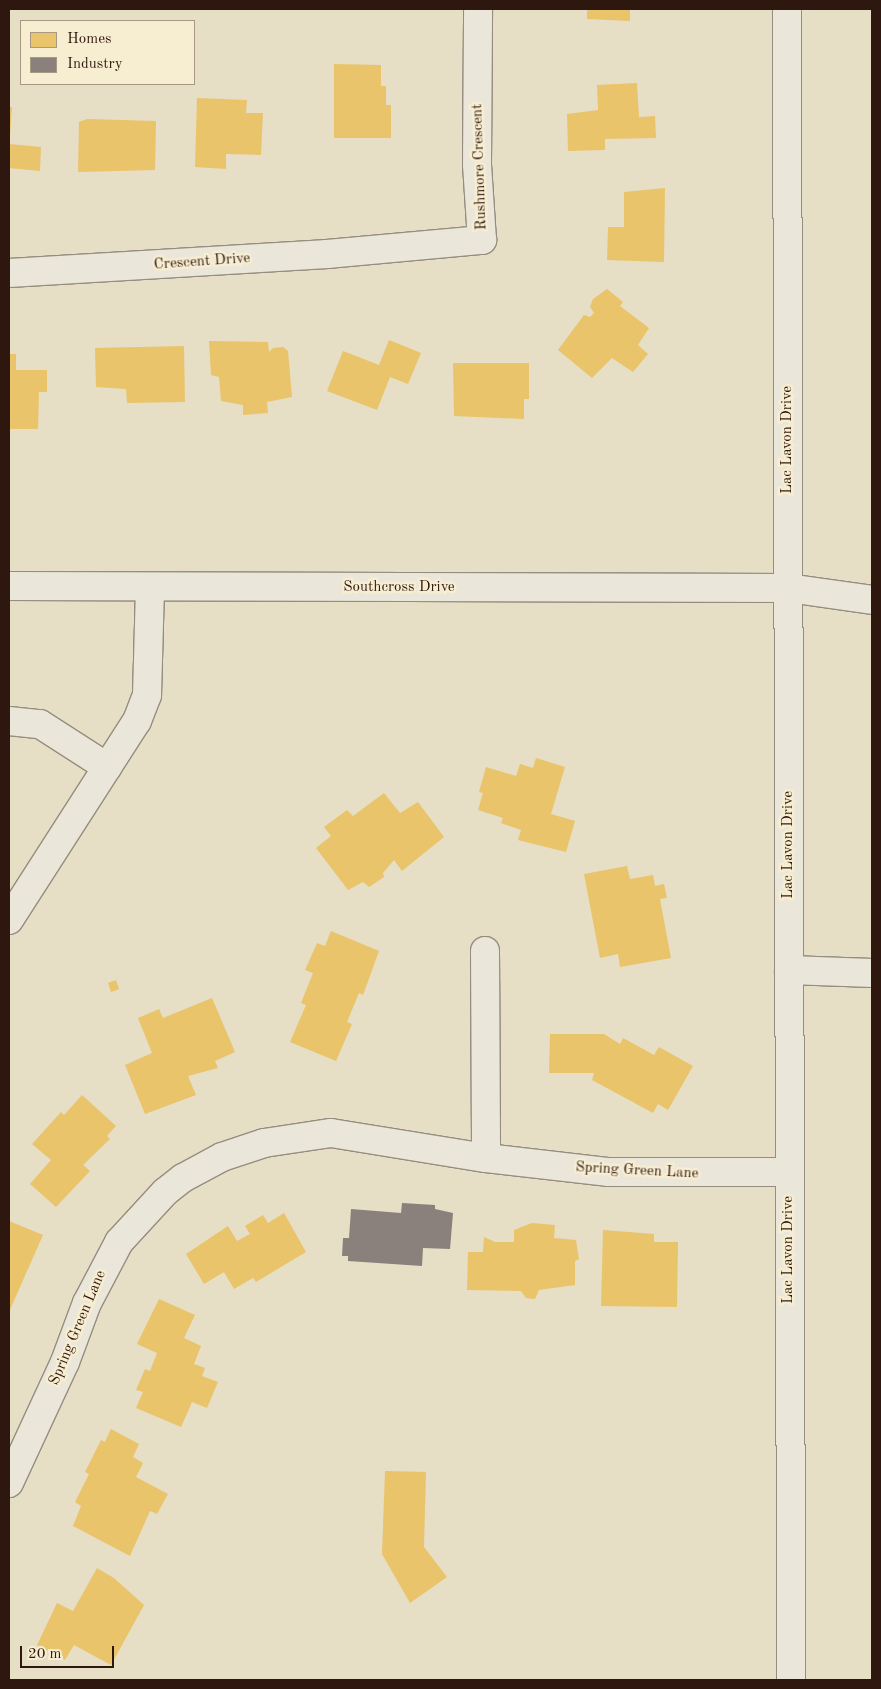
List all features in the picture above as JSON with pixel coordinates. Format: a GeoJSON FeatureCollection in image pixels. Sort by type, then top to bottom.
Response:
{"type":"FeatureCollection","features":[{"type":"Feature","properties":{"kind":"street","name":"Rushmore Crescent"},"geometry":{"type":"LineString","coordinates":[[396,246],[482,240],[477,164],[478,9]]}},
{"type":"Feature","properties":{"kind":"street","name":"Lac Lavon Drive"},"geometry":{"type":"LineString","coordinates":[[787,9],[791,1680]]}},
{"type":"Feature","properties":{"kind":"street","name":"Crescent Drive"},"geometry":{"type":"LineString","coordinates":[[9,273],[327,254],[396,246]]}},
{"type":"Feature","properties":{"kind":"street","name":"Southcross Drive"},"geometry":{"type":"LineString","coordinates":[[9,586],[788,588],[872,600]]}},
{"type":"Feature","properties":{"kind":"street"},"geometry":{"type":"LineString","coordinates":[[9,920],[137,721],[147,695],[150,587]]}},
{"type":"Feature","properties":{"kind":"street"},"geometry":{"type":"LineString","coordinates":[[9,721],[40,724],[60,734],[107,767]]}},
{"type":"Feature","properties":{"kind":"street"},"geometry":{"type":"LineString","coordinates":[[485,952],[486,1158]]}},
{"type":"Feature","properties":{"kind":"street"},"geometry":{"type":"LineString","coordinates":[[789,970],[872,973]]}},
{"type":"Feature","properties":{"kind":"street","name":"Spring Green Lane"},"geometry":{"type":"LineString","coordinates":[[9,1483],[50,1396],[107,1261],[133,1226],[183,1178],[222,1157],[264,1143],[331,1133],[376,1138],[486,1158],[609,1172],[789,1172]]}},
{"type":"Feature","properties":{"kind":"building: Homes"},"geometry":{"type":"Polygon","coordinates":[[[587,9],[630,9],[630,21],[587,19],[587,9]]]}},
{"type":"Feature","properties":{"kind":"building: Homes"},"geometry":{"type":"Polygon","coordinates":[[[334,64],[381,65],[381,86],[386,86],[386,105],[391,105],[391,138],[334,138],[334,64]]]}},
{"type":"Feature","properties":{"kind":"building: Homes"},"geometry":{"type":"Polygon","coordinates":[[[637,83],[639,117],[655,116],[656,138],[605,139],[605,150],[568,151],[567,114],[598,110],[597,85],[637,83]]]}},
{"type":"Feature","properties":{"kind":"building: Homes"},"geometry":{"type":"Polygon","coordinates":[[[197,98],[247,100],[246,113],[263,113],[261,155],[226,154],[226,169],[195,167],[197,98]]]}},
{"type":"Feature","properties":{"kind":"building: Homes"},"geometry":{"type":"Polygon","coordinates":[[[9,107],[12,107],[10,136],[9,135],[9,107]]]}},
{"type":"Feature","properties":{"kind":"building: Homes"},"geometry":{"type":"Polygon","coordinates":[[[87,119],[156,121],[155,170],[78,172],[79,122],[87,119]]]}},
{"type":"Feature","properties":{"kind":"building: Homes"},"geometry":{"type":"Polygon","coordinates":[[[9,144],[41,147],[40,171],[9,168],[9,144]]]}},
{"type":"Feature","properties":{"kind":"building: Homes"},"geometry":{"type":"Polygon","coordinates":[[[665,188],[664,262],[607,260],[608,227],[624,227],[624,192],[665,188]]]}},
{"type":"Feature","properties":{"kind":"building: Homes"},"geometry":{"type":"Polygon","coordinates":[[[607,289],[623,302],[620,306],[649,328],[638,345],[648,354],[633,372],[612,358],[592,378],[558,350],[584,315],[590,317],[594,313],[590,307],[593,299],[607,289]]]}},
{"type":"Feature","properties":{"kind":"building: Homes"},"geometry":{"type":"Polygon","coordinates":[[[389,340],[421,353],[408,384],[390,377],[377,410],[327,391],[343,351],[379,365],[389,340]]]}},
{"type":"Feature","properties":{"kind":"building: Homes"},"geometry":{"type":"Polygon","coordinates":[[[209,341],[268,342],[269,352],[273,348],[283,347],[288,351],[292,397],[267,402],[268,413],[243,415],[243,405],[221,401],[219,377],[211,375],[209,341]]]}},
{"type":"Feature","properties":{"kind":"building: Homes"},"geometry":{"type":"Polygon","coordinates":[[[184,346],[185,402],[127,403],[126,389],[96,387],[95,348],[184,346]]]}},
{"type":"Feature","properties":{"kind":"building: Homes"},"geometry":{"type":"Polygon","coordinates":[[[9,354],[16,354],[16,370],[47,370],[47,392],[39,392],[38,429],[9,429],[9,354]]]}},
{"type":"Feature","properties":{"kind":"building: Homes"},"geometry":{"type":"Polygon","coordinates":[[[453,363],[529,363],[529,399],[524,399],[524,419],[454,416],[453,363]]]}},
{"type":"Feature","properties":{"kind":"building: Homes"},"geometry":{"type":"Polygon","coordinates":[[[536,758],[565,767],[551,814],[575,821],[566,852],[518,840],[521,830],[501,823],[503,818],[478,810],[483,793],[479,792],[486,767],[516,776],[520,764],[533,768],[536,758]]]}},
{"type":"Feature","properties":{"kind":"building: Homes"},"geometry":{"type":"Polygon","coordinates":[[[384,793],[400,813],[418,802],[444,837],[402,871],[394,860],[383,873],[384,877],[369,887],[363,882],[348,890],[316,848],[331,836],[324,827],[347,810],[353,816],[384,793]]]}},
{"type":"Feature","properties":{"kind":"building: Homes"},"geometry":{"type":"Polygon","coordinates":[[[627,866],[630,879],[653,875],[655,886],[664,884],[667,898],[660,899],[671,958],[620,967],[618,954],[600,958],[584,874],[627,866]]]}},
{"type":"Feature","properties":{"kind":"building: Homes"},"geometry":{"type":"Polygon","coordinates":[[[331,931],[379,951],[363,995],[359,993],[347,1022],[352,1024],[336,1061],[290,1042],[306,1005],[301,1003],[313,973],[305,970],[317,943],[325,946],[331,931]]]}},
{"type":"Feature","properties":{"kind":"building: Homes"},"geometry":{"type":"Polygon","coordinates":[[[116,980],[119,989],[111,992],[108,983],[116,980]]]}},
{"type":"Feature","properties":{"kind":"building: Homes"},"geometry":{"type":"Polygon","coordinates":[[[212,998],[235,1052],[215,1061],[218,1068],[188,1076],[196,1095],[145,1114],[125,1065],[152,1053],[138,1018],[159,1009],[163,1018],[212,998]]]}},
{"type":"Feature","properties":{"kind":"building: Homes"},"geometry":{"type":"Polygon","coordinates":[[[550,1034],[604,1034],[620,1044],[623,1038],[654,1055],[659,1047],[693,1066],[668,1110],[658,1104],[653,1113],[592,1080],[594,1073],[549,1073],[550,1034]]]}},
{"type":"Feature","properties":{"kind":"building: Homes"},"geometry":{"type":"Polygon","coordinates":[[[82,1095],[116,1126],[107,1136],[110,1139],[83,1165],[90,1171],[56,1207],[30,1184],[51,1160],[32,1144],[61,1112],[64,1115],[82,1095]]]}},
{"type":"Feature","properties":{"kind":"building: Homes"},"geometry":{"type":"Polygon","coordinates":[[[284,1213],[306,1252],[256,1282],[253,1278],[234,1289],[224,1272],[204,1284],[186,1254],[228,1226],[237,1241],[250,1234],[245,1226],[263,1215],[268,1223],[284,1213]]]}},
{"type":"Feature","properties":{"kind":"building: Homes"},"geometry":{"type":"Polygon","coordinates":[[[9,1221],[43,1235],[9,1312],[9,1221]]]}},
{"type":"Feature","properties":{"kind":"building: Homes"},"geometry":{"type":"Polygon","coordinates":[[[532,1223],[555,1225],[554,1238],[576,1240],[579,1259],[575,1261],[575,1285],[539,1290],[535,1299],[526,1298],[521,1291],[467,1290],[468,1252],[483,1252],[484,1237],[495,1242],[514,1242],[514,1230],[532,1223]]]}},
{"type":"Feature","properties":{"kind":"building: Homes"},"geometry":{"type":"Polygon","coordinates":[[[603,1230],[654,1234],[654,1242],[678,1242],[677,1307],[601,1306],[603,1230]]]}},
{"type":"Feature","properties":{"kind":"building: Homes"},"geometry":{"type":"Polygon","coordinates":[[[159,1299],[195,1315],[184,1338],[201,1346],[194,1364],[205,1368],[202,1376],[218,1382],[207,1408],[192,1402],[181,1427],[136,1408],[143,1392],[136,1390],[145,1369],[150,1371],[157,1353],[137,1344],[159,1299]]]}},
{"type":"Feature","properties":{"kind":"building: Homes"},"geometry":{"type":"Polygon","coordinates":[[[111,1429],[139,1444],[133,1457],[143,1463],[136,1477],[168,1494],[157,1514],[150,1511],[130,1556],[73,1526],[81,1506],[75,1502],[89,1474],[85,1472],[101,1440],[105,1442],[111,1429]]]}},
{"type":"Feature","properties":{"kind":"building: Homes"},"geometry":{"type":"Polygon","coordinates":[[[385,1471],[426,1472],[424,1547],[447,1577],[410,1603],[382,1554],[385,1471]]]}},
{"type":"Feature","properties":{"kind":"building: Homes"},"geometry":{"type":"Polygon","coordinates":[[[97,1568],[114,1578],[144,1605],[111,1665],[74,1645],[65,1660],[37,1645],[57,1603],[73,1611],[97,1568]]]}},
{"type":"Feature","properties":{"kind":"building: Industry"},"geometry":{"type":"Polygon","coordinates":[[[402,1203],[435,1205],[435,1209],[453,1213],[450,1249],[423,1248],[422,1266],[348,1261],[348,1256],[342,1256],[343,1238],[349,1238],[351,1209],[401,1213],[402,1203]]]}}]}
